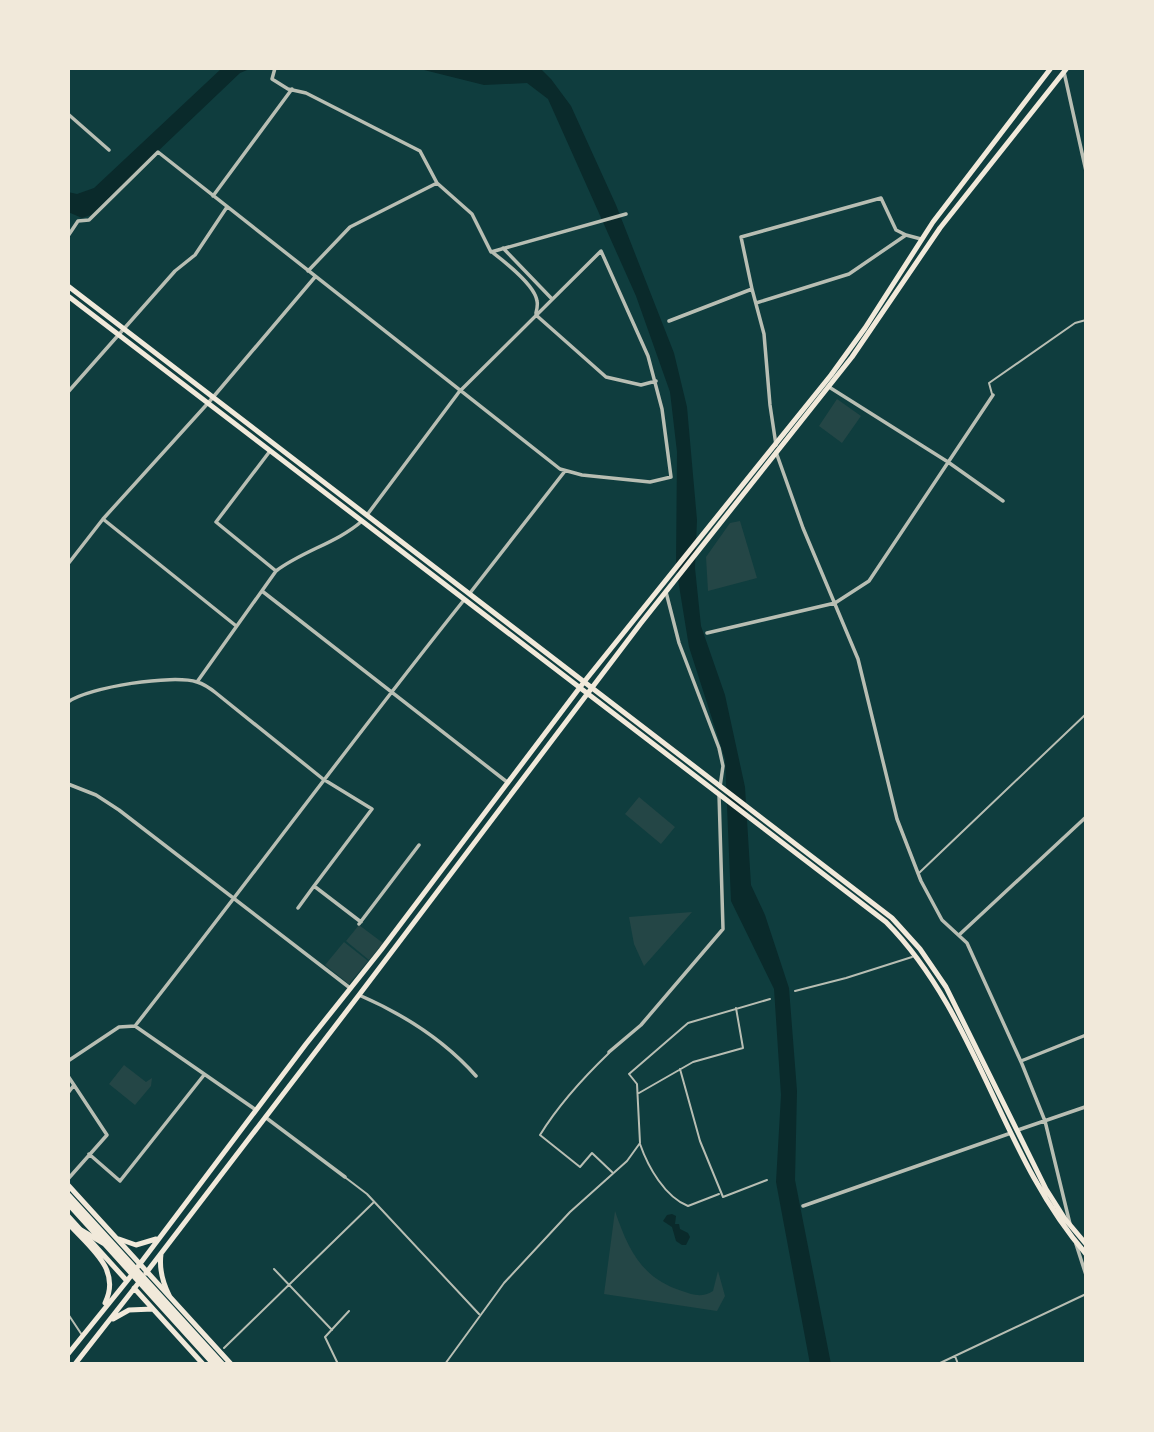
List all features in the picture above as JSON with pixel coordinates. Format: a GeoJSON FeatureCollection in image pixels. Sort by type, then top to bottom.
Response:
{"type":"FeatureCollection","features":[{"type":"Feature","properties":{"kind":"highway"},"geometry":{"type":"LineString","coordinates":[[68,1195],[222,1364]]}},
{"type":"Feature","properties":{"kind":"highway"},"geometry":{"type":"LineString","coordinates":[[68,1203],[213,1364]]}},
{"type":"Feature","properties":{"kind":"main road"},"geometry":{"type":"LineString","coordinates":[[68,1354],[127,1281],[579,688],[849,350],[921,239],[1051,68]]}},
{"type":"Feature","properties":{"kind":"main road"},"geometry":{"type":"LineString","coordinates":[[75,1364],[359,995],[640,623],[829,387],[876,324],[940,229],[1065,70]]}},
{"type":"Feature","properties":{"kind":"main road"},"geometry":{"type":"LineString","coordinates":[[68,286],[122,333],[361,522],[875,912],[933,978],[1046,1189],[1071,1227],[1086,1244]]}},
{"type":"Feature","properties":{"kind":"main road"},"geometry":{"type":"LineString","coordinates":[[68,296],[214,396],[881,908],[911,938],[951,996],[1042,1196],[1086,1254]]}},
{"type":"Feature","properties":{"kind":"main road"},"geometry":{"type":"LineString","coordinates":[[350,988],[359,995]]}},
{"type":"Feature","properties":{"kind":"main road"},"geometry":{"type":"LineString","coordinates":[[68,1185],[231,1364]]}},
{"type":"Feature","properties":{"kind":"main road"},"geometry":{"type":"LineString","coordinates":[[68,1203],[213,1364]]}},
{"type":"Feature","properties":{"kind":"main road"},"geometry":{"type":"LineString","coordinates":[[68,1216],[203,1364]]}},
{"type":"Feature","properties":{"kind":"main road"},"geometry":{"type":"LineString","coordinates":[[68,1223],[109,1271],[112,1283],[110,1295],[99,1315]]}},
{"type":"Feature","properties":{"kind":"main road"},"geometry":{"type":"LineString","coordinates":[[81,1230],[108,1247]]}},
{"type":"Feature","properties":{"kind":"main road"},"geometry":{"type":"LineString","coordinates":[[81,1230],[98,1257]]}},
{"type":"Feature","properties":{"kind":"main road"},"geometry":{"type":"LineString","coordinates":[[114,1237],[132,1245],[159,1238]]}},
{"type":"Feature","properties":{"kind":"main road"},"geometry":{"type":"LineString","coordinates":[[162,1251],[162,1279],[173,1301]]}},
{"type":"Feature","properties":{"kind":"main road"},"geometry":{"type":"LineString","coordinates":[[103,1328],[129,1310],[153,1309]]}},
{"type":"Feature","properties":{"kind":"main road"},"geometry":{"type":"LineString","coordinates":[[165,1322],[183,1329]]}},
{"type":"Feature","properties":{"kind":"main road"},"geometry":{"type":"LineString","coordinates":[[177,1335],[194,1342]]}},
{"type":"Feature","properties":{"kind":"street"},"geometry":{"type":"LineString","coordinates":[[275,68],[272,79],[306,93],[420,151],[437,183],[472,214],[491,251],[510,266],[532,290],[537,301],[536,315]]}},
{"type":"Feature","properties":{"kind":"street"},"geometry":{"type":"LineString","coordinates":[[1065,70],[1086,171]]}},
{"type":"Feature","properties":{"kind":"street"},"geometry":{"type":"LineString","coordinates":[[213,196],[292,89]]}},
{"type":"Feature","properties":{"kind":"street"},"geometry":{"type":"LineString","coordinates":[[68,114],[109,150]]}},
{"type":"Feature","properties":{"kind":"street"},"geometry":{"type":"LineString","coordinates":[[68,236],[78,221],[89,220],[158,152],[459,392],[565,471],[650,482],[671,477],[656,381],[648,356],[601,251],[459,392],[361,522],[289,561],[276,571],[197,682]]}},
{"type":"Feature","properties":{"kind":"street"},"geometry":{"type":"LineString","coordinates":[[308,271],[350,227],[437,183]]}},
{"type":"Feature","properties":{"kind":"street"},"geometry":{"type":"LineString","coordinates":[[921,239],[896,230],[881,198],[741,237],[764,334],[776,455],[858,659],[897,819],[919,874],[942,920],[967,943],[1021,1061],[1045,1121],[1071,1227]]}},
{"type":"Feature","properties":{"kind":"street"},"geometry":{"type":"LineString","coordinates":[[68,391],[175,271],[195,255],[227,206]]}},
{"type":"Feature","properties":{"kind":"street"},"geometry":{"type":"LineString","coordinates":[[491,251],[626,214]]}},
{"type":"Feature","properties":{"kind":"street"},"geometry":{"type":"LineString","coordinates":[[755,303],[849,274],[906,235]]}},
{"type":"Feature","properties":{"kind":"street"},"geometry":{"type":"LineString","coordinates":[[503,248],[552,299]]}},
{"type":"Feature","properties":{"kind":"street"},"geometry":{"type":"LineString","coordinates":[[68,564],[103,519],[209,402],[315,277]]}},
{"type":"Feature","properties":{"kind":"street"},"geometry":{"type":"LineString","coordinates":[[669,321],[752,289]]}},
{"type":"Feature","properties":{"kind":"street"},"geometry":{"type":"LineString","coordinates":[[536,315],[606,377],[641,385],[656,381]]}},
{"type":"Feature","properties":{"kind":"street"},"geometry":{"type":"LineString","coordinates":[[829,387],[1003,501]]}},
{"type":"Feature","properties":{"kind":"street"},"geometry":{"type":"LineString","coordinates":[[707,633],[835,603],[869,581],[993,395]]}},
{"type":"Feature","properties":{"kind":"street"},"geometry":{"type":"LineString","coordinates":[[270,451],[216,522],[276,571]]}},
{"type":"Feature","properties":{"kind":"street"},"geometry":{"type":"LineString","coordinates":[[470,593],[565,471]]}},
{"type":"Feature","properties":{"kind":"street"},"geometry":{"type":"LineString","coordinates":[[103,519],[235,625]]}},
{"type":"Feature","properties":{"kind":"street"},"geometry":{"type":"LineString","coordinates":[[262,591],[508,782]]}},
{"type":"Feature","properties":{"kind":"street"},"geometry":{"type":"LineString","coordinates":[[609,1052],[641,1025],[723,929],[719,795],[723,766],[719,748],[679,643],[666,592]]}},
{"type":"Feature","properties":{"kind":"street"},"geometry":{"type":"LineString","coordinates":[[135,1026],[236,899],[323,779],[464,600]]}},
{"type":"Feature","properties":{"kind":"street"},"geometry":{"type":"LineString","coordinates":[[68,702],[89,691],[110,687],[173,681],[197,682],[323,779],[372,809],[298,908]]}},
{"type":"Feature","properties":{"kind":"street"},"geometry":{"type":"LineString","coordinates":[[68,784],[107,802],[350,988]]}},
{"type":"Feature","properties":{"kind":"street"},"geometry":{"type":"LineString","coordinates":[[959,935],[1086,817]]}},
{"type":"Feature","properties":{"kind":"street"},"geometry":{"type":"LineString","coordinates":[[314,886],[360,923],[419,845]]}},
{"type":"Feature","properties":{"kind":"street"},"geometry":{"type":"LineString","coordinates":[[359,995],[390,1008],[430,1035],[457,1054],[476,1076]]}},
{"type":"Feature","properties":{"kind":"street"},"geometry":{"type":"LineString","coordinates":[[68,1061],[119,1027],[135,1026],[256,1110]]}},
{"type":"Feature","properties":{"kind":"street"},"geometry":{"type":"LineString","coordinates":[[1021,1061],[1086,1035]]}},
{"type":"Feature","properties":{"kind":"street"},"geometry":{"type":"LineString","coordinates":[[89,1154],[120,1181],[204,1075]]}},
{"type":"Feature","properties":{"kind":"street"},"geometry":{"type":"LineString","coordinates":[[68,1076],[107,1136],[68,1179]]}},
{"type":"Feature","properties":{"kind":"street"},"geometry":{"type":"LineString","coordinates":[[68,1093],[74,1085]]}},
{"type":"Feature","properties":{"kind":"street"},"geometry":{"type":"LineString","coordinates":[[803,1206],[1086,1107]]}},
{"type":"Feature","properties":{"kind":"street"},"geometry":{"type":"LineString","coordinates":[[265,1117],[345,1177]]}},
{"type":"Feature","properties":{"kind":"street"},"geometry":{"type":"LineString","coordinates":[[1075,1242],[1086,1275]]}},
{"type":"Feature","properties":{"kind":"lane"},"geometry":{"type":"LineString","coordinates":[[993,395],[989,383],[1075,323],[1086,320]]}},
{"type":"Feature","properties":{"kind":"lane"},"geometry":{"type":"LineString","coordinates":[[919,874],[1086,715]]}},
{"type":"Feature","properties":{"kind":"lane"},"geometry":{"type":"LineString","coordinates":[[795,991],[916,956]]}},
{"type":"Feature","properties":{"kind":"lane"},"geometry":{"type":"LineString","coordinates":[[720,1193],[688,1206],[657,1178],[645,1159],[640,1143],[637,1084],[629,1074],[688,1023],[771,999]]}},
{"type":"Feature","properties":{"kind":"lane"},"geometry":{"type":"LineString","coordinates":[[638,1093],[693,1062],[743,1048],[736,1008]]}},
{"type":"Feature","properties":{"kind":"lane"},"geometry":{"type":"LineString","coordinates":[[609,1052],[552,1114],[540,1135],[580,1167],[592,1153],[613,1174]]}},
{"type":"Feature","properties":{"kind":"lane"},"geometry":{"type":"LineString","coordinates":[[680,1069],[700,1141],[723,1197],[767,1180]]}},
{"type":"Feature","properties":{"kind":"lane"},"geometry":{"type":"LineString","coordinates":[[445,1363],[504,1283],[570,1212],[627,1161],[640,1143]]}},
{"type":"Feature","properties":{"kind":"lane"},"geometry":{"type":"LineString","coordinates":[[345,1177],[374,1202],[480,1315]]}},
{"type":"Feature","properties":{"kind":"lane"},"geometry":{"type":"LineString","coordinates":[[224,1348],[374,1202]]}},
{"type":"Feature","properties":{"kind":"lane"},"geometry":{"type":"LineString","coordinates":[[274,1269],[332,1329]]}},
{"type":"Feature","properties":{"kind":"lane"},"geometry":{"type":"LineString","coordinates":[[938,1364],[1086,1294]]}},
{"type":"Feature","properties":{"kind":"lane"},"geometry":{"type":"LineString","coordinates":[[338,1364],[325,1337],[349,1311]]}},
{"type":"Feature","properties":{"kind":"lane"},"geometry":{"type":"LineString","coordinates":[[68,1314],[82,1336]]}},
{"type":"Feature","properties":{"kind":"lane"},"geometry":{"type":"LineString","coordinates":[[954,1356],[958,1364]]}},
{"type":"Feature","properties":{"kind":"shaded area"},"geometry":{"type":"Polygon","coordinates":[[[222,68],[252,68],[240,73],[91,215],[82,218],[68,212],[68,192],[77,194],[94,188],[222,68]]]}},
{"type":"Feature","properties":{"kind":"shaded area"},"geometry":{"type":"Polygon","coordinates":[[[416,68],[540,68],[551,79],[571,106],[616,205],[674,353],[687,407],[697,520],[695,568],[701,626],[725,695],[745,787],[751,885],[765,915],[789,988],[797,1091],[795,1180],[831,1364],[810,1364],[776,1182],[781,1095],[774,989],[731,901],[725,759],[689,647],[676,567],[677,452],[670,392],[636,296],[548,99],[527,83],[484,85],[416,68]]]}},
{"type":"Feature","properties":{"kind":"shaded area"},"geometry":{"type":"Polygon","coordinates":[[[837,399],[861,416],[842,443],[819,426],[837,399]]]}},
{"type":"Feature","properties":{"kind":"shaded area"},"geometry":{"type":"Polygon","coordinates":[[[740,521],[757,578],[708,591],[706,557],[730,523],[740,521]]]}},
{"type":"Feature","properties":{"kind":"shaded area"},"geometry":{"type":"Polygon","coordinates":[[[639,797],[675,827],[661,844],[625,814],[639,797]]]}},
{"type":"Feature","properties":{"kind":"shaded area"},"geometry":{"type":"Polygon","coordinates":[[[692,912],[644,966],[634,944],[629,917],[692,912]]]}},
{"type":"Feature","properties":{"kind":"shaded area"},"geometry":{"type":"Polygon","coordinates":[[[359,925],[383,943],[369,960],[346,941],[359,925]]]}},
{"type":"Feature","properties":{"kind":"shaded area"},"geometry":{"type":"Polygon","coordinates":[[[344,942],[368,961],[349,984],[325,965],[344,942]]]}},
{"type":"Feature","properties":{"kind":"shaded area"},"geometry":{"type":"Polygon","coordinates":[[[124,1065],[146,1082],[152,1078],[151,1086],[135,1105],[109,1084],[124,1065]]]}},
{"type":"Feature","properties":{"kind":"shaded area"},"geometry":{"type":"Polygon","coordinates":[[[615,1211],[625,1238],[638,1260],[646,1270],[668,1285],[690,1294],[705,1295],[713,1291],[718,1271],[725,1296],[717,1311],[604,1294],[615,1211]]]}},
{"type":"Feature","properties":{"kind":"shaded area"},"geometry":{"type":"Polygon","coordinates":[[[667,1215],[676,1216],[675,1224],[679,1224],[680,1229],[690,1237],[686,1245],[676,1241],[672,1227],[663,1221],[667,1215]]]}}]}
